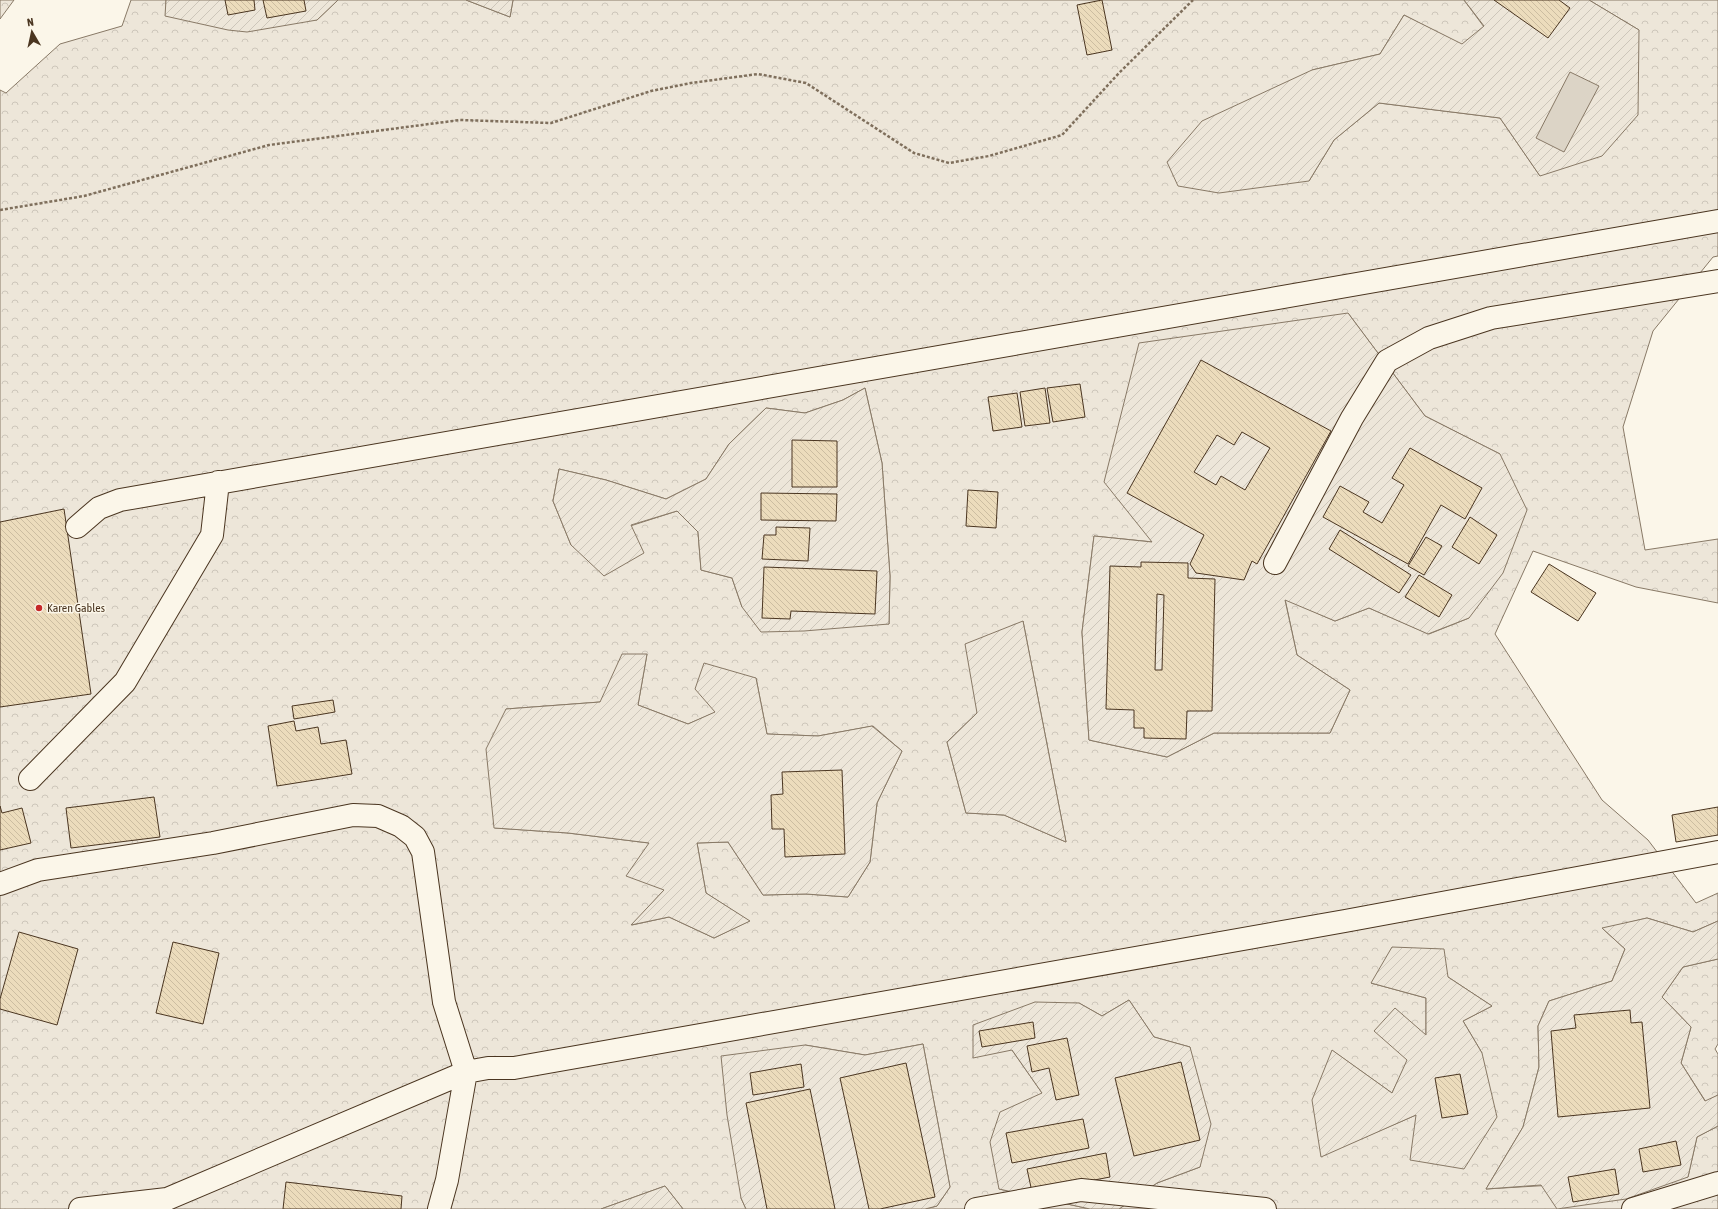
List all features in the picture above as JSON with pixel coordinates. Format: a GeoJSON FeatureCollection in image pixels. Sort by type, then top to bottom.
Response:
{"type":"FeatureCollection","features":[{"type":"Feature","properties":{"kind":"street"},"geometry":{"type":"LineString","coordinates":[[77,527],[100,508],[120,500],[1718,221]]}},
{"type":"Feature","properties":{"kind":"street"},"geometry":{"type":"LineString","coordinates":[[1274,563],[1352,418],[1387,361],[1429,338],[1491,318],[1718,281]]}},
{"type":"Feature","properties":{"kind":"street"},"geometry":{"type":"LineString","coordinates":[[30,779],[125,682],[212,535],[218,482]]}},
{"type":"Feature","properties":{"kind":"street"},"geometry":{"type":"LineString","coordinates":[[0,884],[38,870],[213,843],[353,815],[378,816],[401,826],[415,836],[423,852],[444,1002],[466,1072],[447,1180],[439,1209]]}},
{"type":"Feature","properties":{"kind":"street"},"geometry":{"type":"LineString","coordinates":[[80,1209],[167,1199],[466,1072],[488,1068],[514,1068],[538,1064],[1345,921],[1718,852]]}},
{"type":"Feature","properties":{"kind":"street"},"geometry":{"type":"LineString","coordinates":[[1633,1209],[1718,1183]]}},
{"type":"Feature","properties":{"kind":"street"},"geometry":{"type":"LineString","coordinates":[[976,1209],[1081,1190],[1265,1209]]}},
{"type":"Feature","properties":{"kind":"path"},"geometry":{"type":"LineString","coordinates":[[0,210],[84,196],[269,145],[460,120],[551,123],[651,91],[691,82],[758,74],[806,82],[914,153],[949,163],[989,156],[1062,135],[1119,73],[1193,0]]}},
{"type":"Feature","properties":{"kind":"green space"},"geometry":{"type":"Polygon","coordinates":[[[0,0],[14,0],[0,19],[0,0]]]}},
{"type":"Feature","properties":{"kind":"green space"},"geometry":{"type":"Polygon","coordinates":[[[131,0],[166,0],[166,16],[317,20],[338,0],[466,0],[510,17],[513,0],[1464,0],[1484,27],[1462,45],[1404,15],[1380,54],[1312,70],[1309,181],[1334,140],[1379,103],[1500,118],[1540,176],[1639,30],[1589,0],[1718,0],[1718,256],[1713,257],[1653,331],[1623,427],[1645,550],[1718,539],[1718,603],[1636,587],[1533,551],[1495,634],[1602,800],[1648,840],[1696,903],[1718,893],[1718,921],[1693,932],[1647,918],[1603,929],[1625,949],[1612,981],[1549,1001],[1538,1026],[1539,1067],[1523,1127],[1486,1189],[1688,1177],[1697,1137],[1718,1126],[1718,1209],[1119,1209],[1157,1183],[1200,1167],[1190,1047],[1154,1037],[1129,1000],[1102,1016],[1079,1003],[1012,1050],[1042,1093],[999,1189],[1090,1209],[925,1209],[937,1206],[950,1187],[923,1044],[865,1055],[805,1045],[741,1198],[746,1209],[683,1209],[665,1186],[601,1209],[0,1209],[0,90],[6,93],[60,44],[122,26],[131,0]],[[1348,313],[1153,542],[1094,536],[1082,632],[1089,740],[1167,757],[1214,733],[1330,733],[1350,690],[1297,655],[1285,599],[1335,621],[1369,608],[1429,634],[1469,618],[1500,454],[1425,416],[1348,313]],[[865,388],[843,400],[805,413],[766,408],[729,444],[706,479],[666,499],[606,480],[559,469],[553,501],[571,545],[677,511],[698,532],[701,570],[732,578],[742,607],[889,624],[890,576],[882,463],[865,388]],[[1023,621],[977,713],[947,742],[966,813],[1004,815],[1066,842],[1023,621]],[[647,654],[600,702],[506,709],[495,828],[568,833],[649,843],[664,890],[632,925],[669,917],[714,938],[749,921],[706,893],[697,843],[728,842],[763,895],[806,894],[848,897],[870,862],[877,803],[902,751],[873,726],[818,736],[767,734],[756,678],[716,712],[688,724],[638,705],[647,654]],[[1448,977],[1371,983],[1426,998],[1426,1036],[1408,1060],[1392,1093],[1333,1051],[1321,1156],[1416,1115],[1482,1053],[1463,1021],[1492,1006],[1448,977]]]}},
{"type":"Feature","properties":{"kind":"green space"},"geometry":{"type":"Polygon","coordinates":[[[166,0],[338,0],[317,20],[247,32],[228,30],[165,16],[166,0]]]}},
{"type":"Feature","properties":{"kind":"green space"},"geometry":{"type":"Polygon","coordinates":[[[466,0],[513,0],[510,17],[466,0]]]}},
{"type":"Feature","properties":{"kind":"green space"},"geometry":{"type":"Polygon","coordinates":[[[1464,0],[1589,0],[1639,30],[1638,115],[1602,156],[1540,176],[1500,118],[1379,103],[1334,140],[1309,181],[1219,193],[1178,186],[1167,162],[1202,121],[1312,70],[1380,54],[1404,15],[1462,44],[1484,26],[1464,0]]]}},
{"type":"Feature","properties":{"kind":"green space"},"geometry":{"type":"Polygon","coordinates":[[[1348,313],[1425,416],[1500,454],[1527,510],[1503,573],[1469,618],[1428,634],[1369,608],[1335,621],[1285,600],[1297,655],[1350,690],[1330,733],[1214,733],[1167,757],[1089,740],[1082,632],[1094,536],[1152,542],[1104,482],[1139,343],[1348,313]]]}},
{"type":"Feature","properties":{"kind":"green space"},"geometry":{"type":"Polygon","coordinates":[[[865,388],[882,463],[890,576],[889,624],[804,631],[761,632],[742,607],[732,578],[701,570],[698,532],[677,511],[631,525],[644,553],[604,576],[571,545],[553,501],[559,469],[606,480],[666,499],[706,479],[729,444],[766,408],[805,413],[843,400],[865,388]]]}},
{"type":"Feature","properties":{"kind":"green space"},"geometry":{"type":"Polygon","coordinates":[[[1023,621],[1066,842],[1004,815],[966,813],[947,742],[977,713],[965,644],[1023,621]]]}},
{"type":"Feature","properties":{"kind":"green space"},"geometry":{"type":"Polygon","coordinates":[[[622,654],[647,654],[638,705],[688,724],[715,712],[695,689],[704,663],[756,678],[767,734],[818,736],[872,726],[902,751],[877,803],[870,862],[848,897],[806,894],[763,895],[728,842],[697,843],[706,893],[750,921],[714,938],[669,917],[631,925],[664,890],[626,876],[649,843],[568,833],[494,828],[486,749],[506,709],[600,702],[622,654]]]}},
{"type":"Feature","properties":{"kind":"green space"},"geometry":{"type":"Polygon","coordinates":[[[1647,918],[1693,932],[1718,921],[1718,959],[1683,967],[1662,997],[1691,1027],[1681,1063],[1705,1101],[1718,1095],[1718,1126],[1697,1137],[1688,1177],[1626,1199],[1557,1209],[1541,1185],[1486,1189],[1523,1127],[1539,1067],[1538,1026],[1549,1001],[1612,981],[1625,949],[1602,928],[1647,918]]]}},
{"type":"Feature","properties":{"kind":"green space"},"geometry":{"type":"Polygon","coordinates":[[[1392,947],[1444,949],[1448,977],[1492,1006],[1463,1021],[1482,1053],[1497,1117],[1464,1169],[1410,1160],[1416,1115],[1321,1157],[1312,1100],[1332,1050],[1392,1093],[1407,1060],[1374,1031],[1395,1008],[1426,1035],[1426,998],[1371,983],[1392,947]]]}},
{"type":"Feature","properties":{"kind":"green space"},"geometry":{"type":"Polygon","coordinates":[[[1718,959],[1718,1044],[1715,1049],[1718,1054],[1718,1095],[1706,1102],[1681,1063],[1691,1027],[1662,997],[1683,967],[1718,959]]]}},
{"type":"Feature","properties":{"kind":"green space"},"geometry":{"type":"Polygon","coordinates":[[[1129,1000],[1154,1037],[1190,1047],[1211,1124],[1200,1167],[1157,1183],[1119,1209],[1090,1209],[999,1189],[990,1142],[1000,1112],[1042,1093],[1012,1050],[973,1058],[973,1025],[1035,1002],[1079,1003],[1102,1016],[1129,1000]]]}},
{"type":"Feature","properties":{"kind":"green space"},"geometry":{"type":"Polygon","coordinates":[[[923,1044],[950,1187],[937,1206],[925,1209],[746,1209],[741,1198],[727,1115],[721,1056],[805,1045],[865,1055],[923,1044]]]}},
{"type":"Feature","properties":{"kind":"green space"},"geometry":{"type":"Polygon","coordinates":[[[665,1186],[683,1209],[601,1209],[665,1186]]]}},
{"type":"Feature","properties":{"kind":"shaded area"},"geometry":{"type":"Polygon","coordinates":[[[1570,72],[1599,86],[1564,152],[1536,138],[1570,72]]]}},
{"type":"Feature","properties":{"kind":"building"},"geometry":{"type":"Polygon","coordinates":[[[225,0],[254,0],[255,10],[228,15],[225,0]]]}},
{"type":"Feature","properties":{"kind":"building"},"geometry":{"type":"Polygon","coordinates":[[[263,0],[304,0],[306,11],[267,18],[263,0]]]}},
{"type":"Feature","properties":{"kind":"building"},"geometry":{"type":"Polygon","coordinates":[[[1102,0],[1112,50],[1087,55],[1077,5],[1102,0]]]}},
{"type":"Feature","properties":{"kind":"building"},"geometry":{"type":"Polygon","coordinates":[[[1494,0],[1559,0],[1570,8],[1548,38],[1494,0]]]}},
{"type":"Feature","properties":{"kind":"building"},"geometry":{"type":"Polygon","coordinates":[[[1201,360],[1331,431],[1257,564],[1252,561],[1244,580],[1196,573],[1190,564],[1204,535],[1127,493],[1201,360]],[[1242,432],[1234,445],[1217,435],[1194,472],[1216,485],[1221,476],[1245,490],[1270,448],[1242,432]]]}},
{"type":"Feature","properties":{"kind":"building"},"geometry":{"type":"Polygon","coordinates":[[[1080,384],[1085,417],[1053,422],[1047,388],[1080,384]]]}},
{"type":"Feature","properties":{"kind":"building"},"geometry":{"type":"Polygon","coordinates":[[[1045,388],[1050,423],[1025,426],[1020,392],[1045,388]]]}},
{"type":"Feature","properties":{"kind":"building"},"geometry":{"type":"Polygon","coordinates":[[[1017,393],[1022,427],[993,431],[988,397],[1017,393]]]}},
{"type":"Feature","properties":{"kind":"building"},"geometry":{"type":"Polygon","coordinates":[[[792,440],[837,441],[837,487],[792,487],[792,440]]]}},
{"type":"Feature","properties":{"kind":"building"},"geometry":{"type":"Polygon","coordinates":[[[1410,448],[1482,488],[1465,519],[1441,505],[1408,564],[1323,517],[1340,486],[1369,502],[1363,512],[1382,523],[1404,485],[1392,478],[1410,448]]]}},
{"type":"Feature","properties":{"kind":"building"},"geometry":{"type":"Polygon","coordinates":[[[968,490],[998,492],[996,528],[966,526],[968,490]]]}},
{"type":"Feature","properties":{"kind":"building"},"geometry":{"type":"Polygon","coordinates":[[[761,493],[837,494],[836,521],[761,520],[761,493]]]}},
{"type":"Feature","properties":{"kind":"building","name":"Karen Gables"},"geometry":{"type":"Polygon","coordinates":[[[64,509],[91,694],[0,707],[0,522],[64,509]]]}},
{"type":"Feature","properties":{"kind":"building"},"geometry":{"type":"Polygon","coordinates":[[[1470,517],[1497,535],[1479,564],[1452,547],[1470,517]]]}},
{"type":"Feature","properties":{"kind":"building"},"geometry":{"type":"Polygon","coordinates":[[[776,527],[810,528],[808,561],[762,559],[764,535],[776,535],[776,527]]]}},
{"type":"Feature","properties":{"kind":"building"},"geometry":{"type":"Polygon","coordinates":[[[1340,530],[1411,575],[1399,593],[1329,549],[1340,530]]]}},
{"type":"Feature","properties":{"kind":"building"},"geometry":{"type":"Polygon","coordinates":[[[1426,537],[1442,546],[1424,575],[1408,566],[1426,537]]]}},
{"type":"Feature","properties":{"kind":"building"},"geometry":{"type":"Polygon","coordinates":[[[1141,562],[1188,563],[1188,578],[1215,579],[1212,711],[1187,711],[1186,739],[1144,738],[1144,728],[1134,728],[1134,710],[1106,709],[1110,566],[1141,567],[1141,562]],[[1157,594],[1155,670],[1162,670],[1164,595],[1157,594]]]}},
{"type":"Feature","properties":{"kind":"building"},"geometry":{"type":"Polygon","coordinates":[[[1549,564],[1596,593],[1578,621],[1531,592],[1549,564]]]}},
{"type":"Feature","properties":{"kind":"building"},"geometry":{"type":"Polygon","coordinates":[[[764,567],[877,571],[875,614],[791,611],[790,619],[762,618],[764,567]]]}},
{"type":"Feature","properties":{"kind":"building"},"geometry":{"type":"Polygon","coordinates":[[[1419,575],[1452,595],[1439,617],[1405,597],[1419,575]]]}},
{"type":"Feature","properties":{"kind":"building"},"geometry":{"type":"Polygon","coordinates":[[[333,700],[335,712],[294,719],[292,706],[333,700]]]}},
{"type":"Feature","properties":{"kind":"building"},"geometry":{"type":"Polygon","coordinates":[[[294,721],[296,731],[318,727],[321,744],[346,740],[352,774],[277,786],[268,726],[294,721]]]}},
{"type":"Feature","properties":{"kind":"building"},"geometry":{"type":"Polygon","coordinates":[[[842,770],[845,854],[785,857],[784,829],[772,829],[771,795],[783,794],[782,772],[842,770]]]}},
{"type":"Feature","properties":{"kind":"building"},"geometry":{"type":"Polygon","coordinates":[[[154,797],[160,837],[71,848],[66,808],[154,797]]]}},
{"type":"Feature","properties":{"kind":"building"},"geometry":{"type":"Polygon","coordinates":[[[0,806],[2,813],[22,808],[31,843],[0,850],[0,806]]]}},
{"type":"Feature","properties":{"kind":"building"},"geometry":{"type":"Polygon","coordinates":[[[1718,807],[1718,835],[1676,842],[1672,815],[1718,807]]]}},
{"type":"Feature","properties":{"kind":"building"},"geometry":{"type":"Polygon","coordinates":[[[19,932],[78,949],[57,1025],[0,1009],[0,999],[19,932]]]}},
{"type":"Feature","properties":{"kind":"building"},"geometry":{"type":"Polygon","coordinates":[[[173,942],[219,953],[203,1024],[156,1013],[173,942]]]}},
{"type":"Feature","properties":{"kind":"building"},"geometry":{"type":"Polygon","coordinates":[[[1630,1010],[1631,1023],[1642,1022],[1650,1108],[1558,1117],[1551,1031],[1576,1028],[1574,1015],[1630,1010]]]}},
{"type":"Feature","properties":{"kind":"building"},"geometry":{"type":"Polygon","coordinates":[[[1033,1022],[1035,1038],[982,1047],[979,1031],[1033,1022]]]}},
{"type":"Feature","properties":{"kind":"building"},"geometry":{"type":"Polygon","coordinates":[[[1067,1038],[1079,1095],[1056,1100],[1049,1068],[1032,1072],[1027,1046],[1067,1038]]]}},
{"type":"Feature","properties":{"kind":"building"},"geometry":{"type":"Polygon","coordinates":[[[1181,1062],[1200,1140],[1134,1156],[1115,1078],[1181,1062]]]}},
{"type":"Feature","properties":{"kind":"building"},"geometry":{"type":"Polygon","coordinates":[[[906,1063],[935,1197],[880,1209],[869,1209],[840,1078],[906,1063]]]}},
{"type":"Feature","properties":{"kind":"building"},"geometry":{"type":"Polygon","coordinates":[[[801,1064],[804,1087],[753,1095],[750,1073],[801,1064]]]}},
{"type":"Feature","properties":{"kind":"building"},"geometry":{"type":"Polygon","coordinates":[[[1460,1074],[1468,1114],[1442,1118],[1435,1078],[1460,1074]]]}},
{"type":"Feature","properties":{"kind":"building"},"geometry":{"type":"Polygon","coordinates":[[[810,1089],[835,1209],[767,1209],[746,1103],[810,1089]]]}},
{"type":"Feature","properties":{"kind":"building"},"geometry":{"type":"Polygon","coordinates":[[[1083,1119],[1089,1148],[1012,1163],[1006,1133],[1083,1119]]]}},
{"type":"Feature","properties":{"kind":"building"},"geometry":{"type":"Polygon","coordinates":[[[1676,1141],[1681,1165],[1643,1172],[1639,1149],[1676,1141]]]}},
{"type":"Feature","properties":{"kind":"building"},"geometry":{"type":"Polygon","coordinates":[[[1106,1153],[1110,1177],[1032,1192],[1027,1169],[1106,1153]]]}},
{"type":"Feature","properties":{"kind":"building"},"geometry":{"type":"Polygon","coordinates":[[[1615,1169],[1619,1194],[1573,1202],[1568,1177],[1615,1169]]]}},
{"type":"Feature","properties":{"kind":"building"},"geometry":{"type":"Polygon","coordinates":[[[286,1182],[402,1196],[401,1209],[283,1209],[286,1182]]]}},
{"type":"Feature","properties":{"kind":"place","name":"Karen Gables"},"geometry":{"type":"Point","coordinates":[39,608]}}]}
